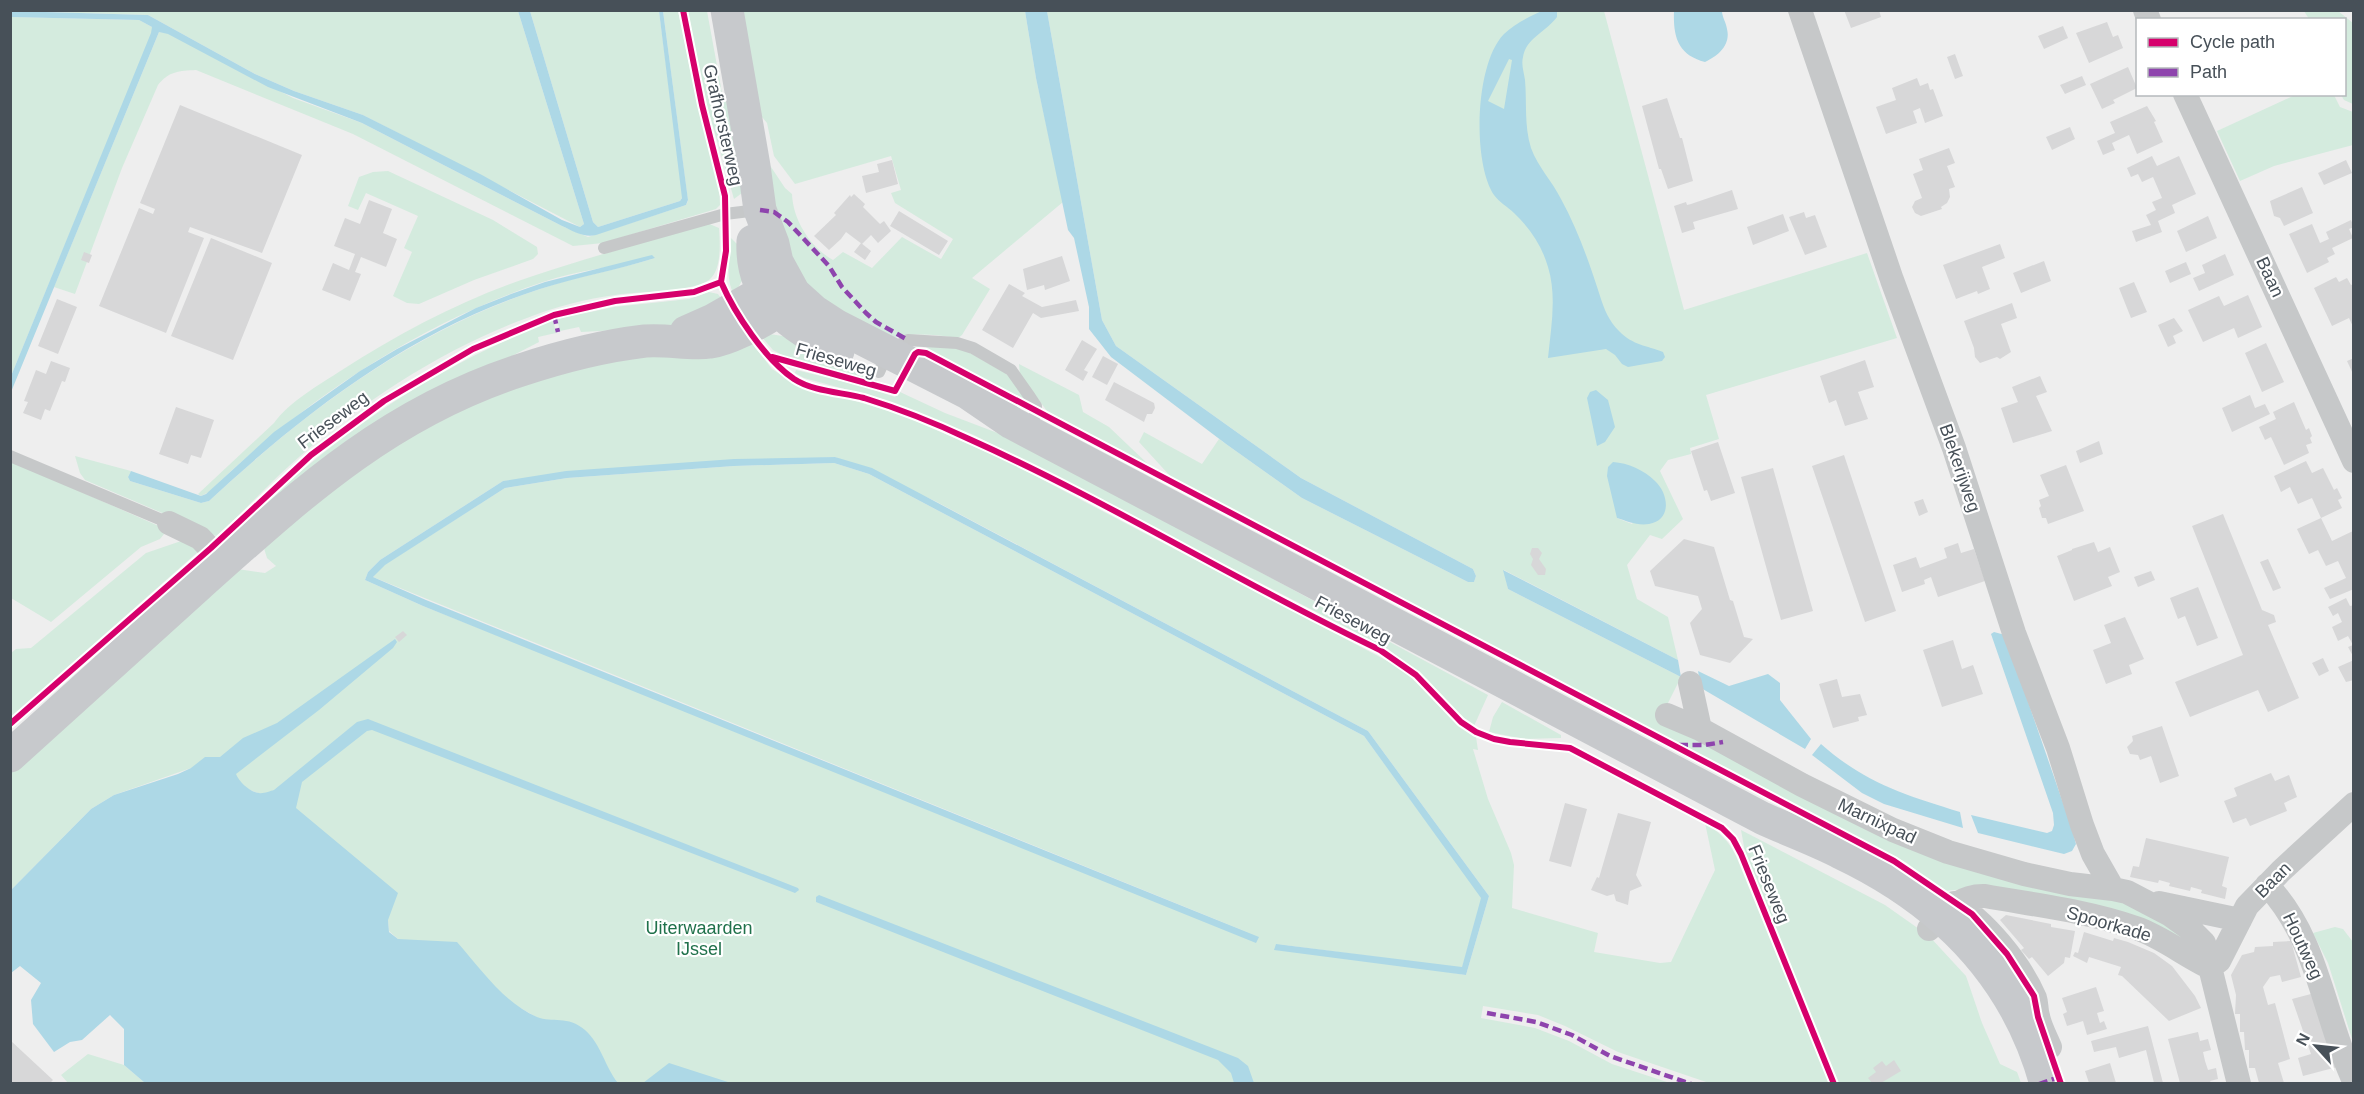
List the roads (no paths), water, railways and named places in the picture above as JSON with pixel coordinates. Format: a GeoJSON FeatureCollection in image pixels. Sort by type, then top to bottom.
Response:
{"type":"FeatureCollection","features":[{"type":"Feature","properties":{"kind":"main road","name":"Grafhorsterweg"},"geometry":{"type":"LineString","coordinates":[[727,10],[760,210],[777,262],[778,298]]}},
{"type":"Feature","properties":{"kind":"main road"},"geometry":{"type":"LineString","coordinates":[[10,756],[224,563],[338,465],[379,437],[445,399],[552,361],[609,347],[663,339],[710,343],[739,332],[778,298]]}},
{"type":"Feature","properties":{"kind":"main road","name":"Frieseweg"},"geometry":{"type":"LineString","coordinates":[[778,298],[814,311],[883,362],[968,393],[1019,427],[1762,818],[1842,853],[1899,885],[1942,916],[1961,933],[1990,967],[2021,1016],[2029,1038]]}},
{"type":"Feature","properties":{"kind":"main road"},"geometry":{"type":"LineString","coordinates":[[2028,1083],[2029,1038]]}},
{"type":"Feature","properties":{"kind":"main road"},"geometry":{"type":"LineString","coordinates":[[2029,1038],[2046,1083]]}},
{"type":"Feature","properties":{"kind":"street","name":"Blekerijweg"},"geometry":{"type":"LineString","coordinates":[[1800,10],[1892,280],[1957,458],[2014,633],[2058,748],[2082,825],[2093,854],[2113,889]]}},
{"type":"Feature","properties":{"kind":"street","name":"Baan"},"geometry":{"type":"LineString","coordinates":[[2186,96],[2354,460]]}},
{"type":"Feature","properties":{"kind":"street"},"geometry":{"type":"LineString","coordinates":[[169,524],[200,538],[224,563]]}},
{"type":"Feature","properties":{"kind":"street"},"geometry":{"type":"LineString","coordinates":[[1690,683],[1700,729]]}},
{"type":"Feature","properties":{"kind":"street"},"geometry":{"type":"LineString","coordinates":[[1667,715],[1700,729]]}},
{"type":"Feature","properties":{"kind":"street","name":"Marnixpad"},"geometry":{"type":"LineString","coordinates":[[1700,729],[1871,820],[1948,852],[2070,884],[2113,889]]}},
{"type":"Feature","properties":{"kind":"street","name":"Baan"},"geometry":{"type":"LineString","coordinates":[[2209,967],[2219,961],[2247,906],[2354,804]]}},
{"type":"Feature","properties":{"kind":"street","name":"Houtweg"},"geometry":{"type":"LineString","coordinates":[[2267,885],[2284,905],[2313,958],[2354,1081]]}},
{"type":"Feature","properties":{"kind":"street"},"geometry":{"type":"LineString","coordinates":[[2113,889],[2148,902],[2240,920]]}},
{"type":"Feature","properties":{"kind":"street","name":"Spoorkade"},"geometry":{"type":"LineString","coordinates":[[1942,916],[1965,899],[1985,896],[2098,918],[2150,933],[2209,967]]}},
{"type":"Feature","properties":{"kind":"street"},"geometry":{"type":"LineString","coordinates":[[2148,902],[2169,914],[2201,939],[2239,1083]]}},
{"type":"Feature","properties":{"kind":"street"},"geometry":{"type":"LineString","coordinates":[[2029,1038],[2061,1083]]}},
{"type":"Feature","properties":{"kind":"lane"},"geometry":{"type":"LineString","coordinates":[[604,248],[725,214],[760,210]]}},
{"type":"Feature","properties":{"kind":"lane"},"geometry":{"type":"LineString","coordinates":[[883,362],[908,340],[957,343],[973,348],[1006,366],[1016,376],[1036,406],[1035,415],[1019,427]]}},
{"type":"Feature","properties":{"kind":"lane"},"geometry":{"type":"LineString","coordinates":[[10,456],[169,524]]}},
{"type":"Feature","properties":{"kind":"water"},"geometry":{"type":"Polygon","coordinates":[[[1544,10],[1557,11],[1557,17],[1528,45],[1522,63],[1531,148],[1573,222],[1603,306],[1610,319],[1630,340],[1663,352],[1665,357],[1662,361],[1628,367],[1606,349],[1548,358],[1553,301],[1548,267],[1530,231],[1512,211],[1498,200],[1487,180],[1482,160],[1480,113],[1487,67],[1494,48],[1508,30],[1544,10]],[[1509,59],[1488,101],[1504,109],[1512,60],[1509,59]]]}},
{"type":"Feature","properties":{"kind":"water"},"geometry":{"type":"Polygon","coordinates":[[[11,11],[148,15],[255,74],[294,91],[363,115],[482,175],[562,220],[580,227],[584,224],[518,11],[530,11],[593,222],[598,227],[680,201],[682,198],[659,11],[663,11],[688,200],[686,205],[596,235],[579,234],[362,123],[268,87],[168,34],[159,32],[11,392],[11,376],[152,27],[139,20],[11,17],[11,11]]]}},
{"type":"Feature","properties":{"kind":"water"},"geometry":{"type":"Polygon","coordinates":[[[1025,11],[1047,11],[1102,320],[1116,346],[1301,478],[1473,569],[1476,576],[1474,582],[1468,582],[1302,498],[1111,357],[1089,329],[1089,307],[1074,238],[1068,230],[1036,78],[1025,11]]]}},
{"type":"Feature","properties":{"kind":"water"},"geometry":{"type":"Polygon","coordinates":[[[1674,11],[1722,11],[1728,35],[1725,45],[1714,57],[1705,62],[1689,55],[1683,50],[1676,37],[1674,11]]]}},
{"type":"Feature","properties":{"kind":"water"},"geometry":{"type":"Polygon","coordinates":[[[652,255],[655,258],[540,289],[493,306],[405,350],[323,405],[209,501],[201,503],[130,481],[128,477],[131,471],[201,496],[206,494],[274,432],[360,371],[397,349],[476,308],[511,294],[545,282],[652,255]]]}},
{"type":"Feature","properties":{"kind":"water"},"geometry":{"type":"Polygon","coordinates":[[[1596,390],[1608,400],[1615,427],[1605,442],[1597,446],[1587,398],[1590,392],[1596,390]]]}},
{"type":"Feature","properties":{"kind":"water"},"geometry":{"type":"Polygon","coordinates":[[[835,457],[872,468],[1368,731],[1489,896],[1466,975],[1274,950],[1276,944],[1462,967],[1481,898],[1364,736],[869,474],[834,463],[734,466],[567,478],[505,488],[385,565],[373,577],[1259,937],[1256,943],[423,606],[365,580],[368,572],[380,560],[503,481],[566,471],[734,459],[835,457]]]}},
{"type":"Feature","properties":{"kind":"water"},"geometry":{"type":"Polygon","coordinates":[[[1613,462],[1636,468],[1660,486],[1666,506],[1662,517],[1656,522],[1632,523],[1617,518],[1607,476],[1608,467],[1613,462]]]}},
{"type":"Feature","properties":{"kind":"water"},"geometry":{"type":"Polygon","coordinates":[[[1503,570],[1678,660],[1681,677],[1508,589],[1503,570]]]}},
{"type":"Feature","properties":{"kind":"water"},"geometry":{"type":"Polygon","coordinates":[[[1994,632],[2005,635],[2072,829],[2076,844],[2072,851],[2064,854],[1978,833],[1971,815],[2047,833],[2052,831],[2054,825],[2053,813],[1991,634],[1994,632]]]}},
{"type":"Feature","properties":{"kind":"water"},"geometry":{"type":"Polygon","coordinates":[[[395,639],[397,642],[393,648],[319,710],[236,774],[242,783],[252,791],[259,793],[274,790],[357,722],[368,719],[799,890],[795,893],[372,730],[367,731],[302,782],[296,808],[398,893],[388,920],[389,932],[398,939],[457,942],[493,984],[525,1011],[543,1019],[572,1022],[585,1030],[595,1042],[618,1083],[145,1083],[124,1065],[124,1029],[110,1015],[82,1040],[70,1042],[54,1052],[33,1024],[31,1000],[41,983],[20,966],[11,973],[11,890],[91,809],[114,795],[178,774],[191,768],[205,757],[220,757],[243,738],[277,723],[395,639]]]}},
{"type":"Feature","properties":{"kind":"water"},"geometry":{"type":"Polygon","coordinates":[[[1698,671],[1729,686],[1768,674],[1780,683],[1780,700],[1811,739],[1805,749],[1701,688],[1698,671]]]}},
{"type":"Feature","properties":{"kind":"water"},"geometry":{"type":"Polygon","coordinates":[[[1821,744],[1854,769],[1886,786],[1960,812],[1963,828],[1884,804],[1862,793],[1812,755],[1821,744]]]}},
{"type":"Feature","properties":{"kind":"water"},"geometry":{"type":"Polygon","coordinates":[[[819,895],[1238,1058],[1248,1066],[1254,1083],[1234,1083],[1231,1073],[1218,1060],[816,902],[816,897],[819,895]]]}},
{"type":"Feature","properties":{"kind":"water"},"geometry":{"type":"Polygon","coordinates":[[[669,1063],[731,1083],[643,1083],[669,1063]]]}},
{"type":"Feature","properties":{"kind":"park label","name":"Uiterwaarden IJssel"},"geometry":{"type":"Point","coordinates":[699,938]}}]}
